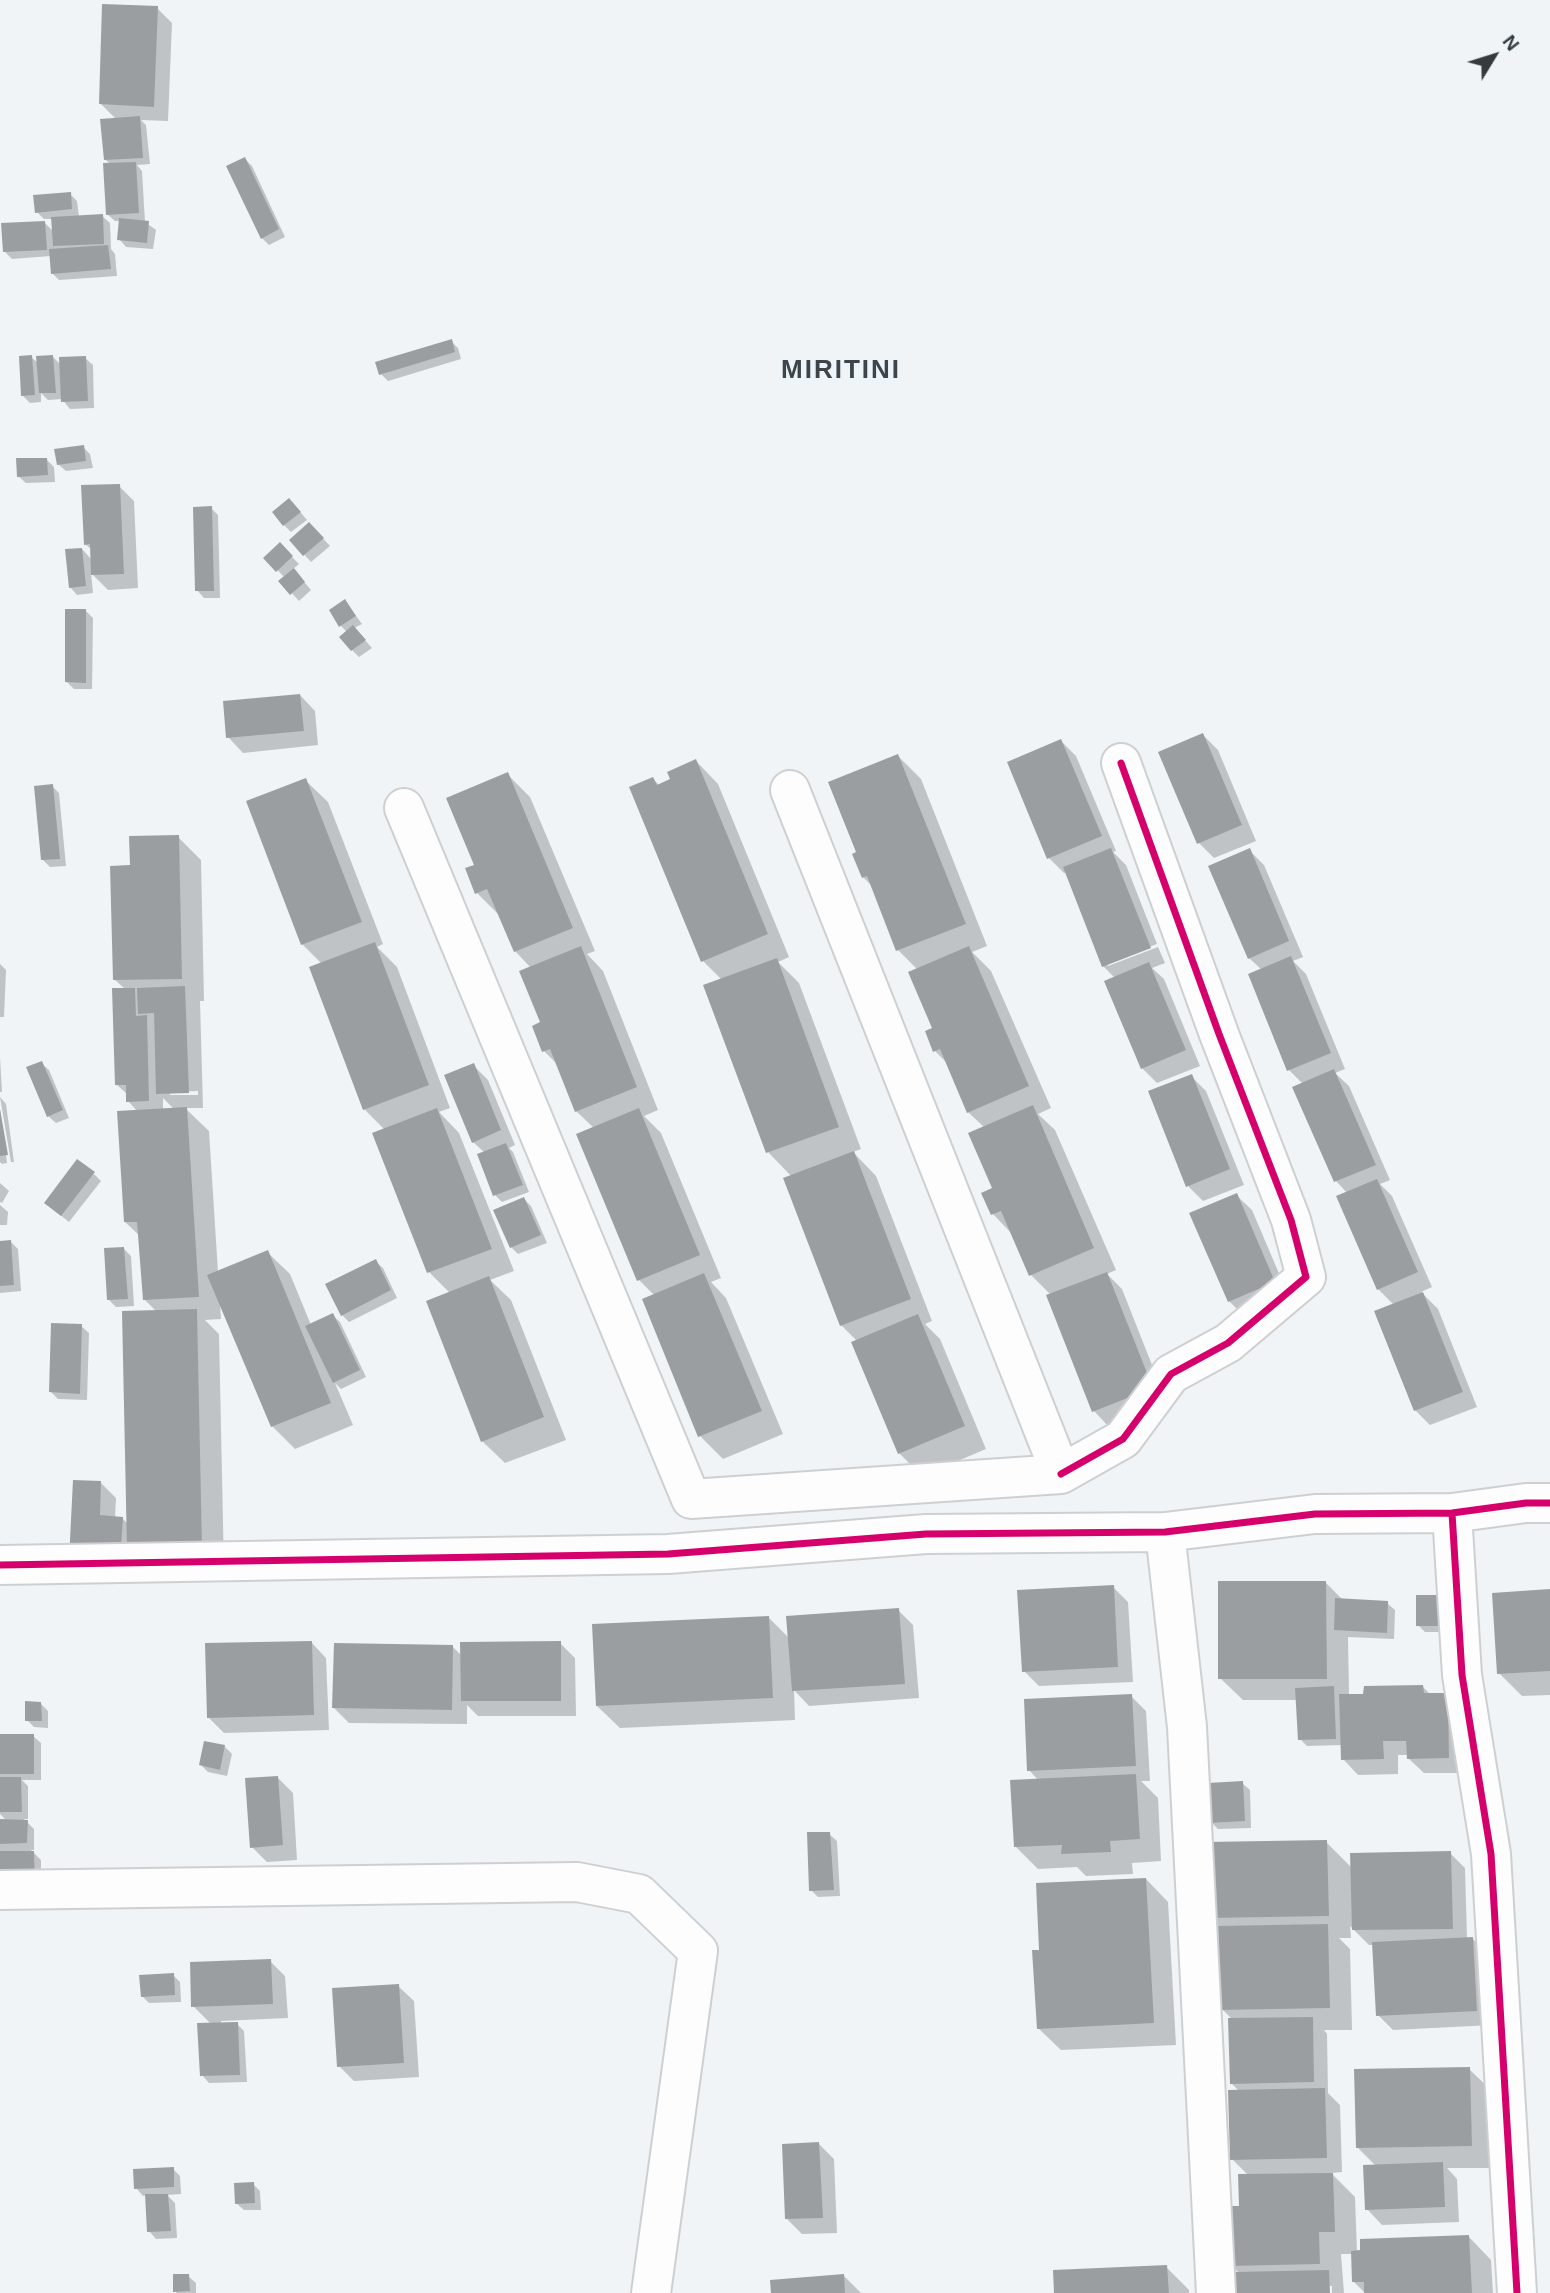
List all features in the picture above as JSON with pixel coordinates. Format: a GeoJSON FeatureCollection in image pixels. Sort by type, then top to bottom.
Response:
{"type":"FeatureCollection","features":[{"type":"Feature","properties":{"kind":"street"},"geometry":{"type":"LineString","coordinates":[[404,808],[691,1499],[1061,1474],[1123,1439],[1171,1374],[1228,1343],[1306,1276],[1292,1220],[1219,1034],[1121,763]]}},
{"type":"Feature","properties":{"kind":"street"},"geometry":{"type":"LineString","coordinates":[[790,790],[1061,1474]]}},
{"type":"Feature","properties":{"kind":"street"},"geometry":{"type":"LineString","coordinates":[[926,1534],[929,1483]]}},
{"type":"Feature","properties":{"kind":"street"},"geometry":{"type":"LineString","coordinates":[[0,1565],[668,1554],[926,1534],[1164,1532],[1315,1514],[1452,1513],[1526,1503],[1550,1503]]}},
{"type":"Feature","properties":{"kind":"street"},"geometry":{"type":"LineString","coordinates":[[1452,1513],[1462,1675],[1491,1854],[1517,2293]]}},
{"type":"Feature","properties":{"kind":"street"},"geometry":{"type":"LineString","coordinates":[[1164,1532],[1187,1727],[1216,2293]]}},
{"type":"Feature","properties":{"kind":"street"},"geometry":{"type":"LineString","coordinates":[[0,1890],[577,1882],[639,1894],[698,1951],[652,2293]]}},
{"type":"Feature","properties":{"kind":"building"},"geometry":{"type":"Polygon","coordinates":[[[102,4],[158,6],[154,107],[99,104],[102,4]]]}},
{"type":"Feature","properties":{"kind":"building"},"geometry":{"type":"Polygon","coordinates":[[[140,116],[143,158],[104,160],[100,119],[140,116]]]}},
{"type":"Feature","properties":{"kind":"building"},"geometry":{"type":"Polygon","coordinates":[[[245,157],[279,229],[261,239],[226,166],[245,157]]]}},
{"type":"Feature","properties":{"kind":"building"},"geometry":{"type":"Polygon","coordinates":[[[136,162],[139,213],[106,215],[103,163],[136,162]]]}},
{"type":"Feature","properties":{"kind":"building"},"geometry":{"type":"Polygon","coordinates":[[[71,192],[72,209],[35,213],[33,195],[71,192]]]}},
{"type":"Feature","properties":{"kind":"building"},"geometry":{"type":"Polygon","coordinates":[[[103,214],[104,244],[53,246],[51,217],[103,214]]]}},
{"type":"Feature","properties":{"kind":"building"},"geometry":{"type":"Polygon","coordinates":[[[119,218],[149,221],[147,243],[117,240],[119,218]]]}},
{"type":"Feature","properties":{"kind":"building"},"geometry":{"type":"Polygon","coordinates":[[[45,221],[47,250],[3,252],[1,223],[45,221]]]}},
{"type":"Feature","properties":{"kind":"building"},"geometry":{"type":"Polygon","coordinates":[[[108,245],[111,269],[51,274],[49,249],[108,245]]]}},
{"type":"Feature","properties":{"kind":"building"},"geometry":{"type":"Polygon","coordinates":[[[452,339],[455,352],[379,375],[375,362],[452,339]]]}},
{"type":"Feature","properties":{"kind":"building"},"geometry":{"type":"Polygon","coordinates":[[[32,355],[35,395],[21,396],[19,356],[32,355]]]}},
{"type":"Feature","properties":{"kind":"building"},"geometry":{"type":"Polygon","coordinates":[[[53,355],[56,393],[39,393],[36,356],[53,355]]]}},
{"type":"Feature","properties":{"kind":"building"},"geometry":{"type":"Polygon","coordinates":[[[86,356],[88,401],[61,402],[59,357],[86,356]]]}},
{"type":"Feature","properties":{"kind":"building"},"geometry":{"type":"Polygon","coordinates":[[[84,445],[86,461],[57,465],[54,449],[84,445]]]}},
{"type":"Feature","properties":{"kind":"building"},"geometry":{"type":"Polygon","coordinates":[[[16,458],[47,458],[48,475],[17,477],[16,458]]]}},
{"type":"Feature","properties":{"kind":"building"},"geometry":{"type":"Polygon","coordinates":[[[120,484],[124,574],[91,575],[90,544],[84,545],[81,485],[120,484]]]}},
{"type":"Feature","properties":{"kind":"building"},"geometry":{"type":"Polygon","coordinates":[[[289,498],[301,512],[283,526],[272,512],[289,498]]]}},
{"type":"Feature","properties":{"kind":"building"},"geometry":{"type":"Polygon","coordinates":[[[212,506],[214,591],[195,591],[193,507],[212,506]]]}},
{"type":"Feature","properties":{"kind":"building"},"geometry":{"type":"Polygon","coordinates":[[[309,522],[324,538],[303,556],[289,540],[309,522]]]}},
{"type":"Feature","properties":{"kind":"building"},"geometry":{"type":"Polygon","coordinates":[[[280,542],[293,556],[276,572],[263,558],[280,542]]]}},
{"type":"Feature","properties":{"kind":"building"},"geometry":{"type":"Polygon","coordinates":[[[82,548],[86,586],[69,588],[65,549],[82,548]]]}},
{"type":"Feature","properties":{"kind":"building"},"geometry":{"type":"Polygon","coordinates":[[[294,568],[305,582],[290,595],[278,581],[294,568]]]}},
{"type":"Feature","properties":{"kind":"building"},"geometry":{"type":"Polygon","coordinates":[[[345,599],[356,616],[339,627],[329,610],[345,599]]]}},
{"type":"Feature","properties":{"kind":"building"},"geometry":{"type":"Polygon","coordinates":[[[65,609],[86,609],[86,683],[65,682],[65,609]]]}},
{"type":"Feature","properties":{"kind":"building"},"geometry":{"type":"Polygon","coordinates":[[[353,625],[366,640],[351,651],[339,637],[353,625]]]}},
{"type":"Feature","properties":{"kind":"building"},"geometry":{"type":"Polygon","coordinates":[[[300,694],[304,731],[226,738],[223,701],[300,694]]]}},
{"type":"Feature","properties":{"kind":"building"},"geometry":{"type":"Polygon","coordinates":[[[1203,733],[1242,825],[1197,844],[1158,752],[1203,733]]]}},
{"type":"Feature","properties":{"kind":"building"},"geometry":{"type":"Polygon","coordinates":[[[1061,739],[1102,836],[1047,859],[1007,762],[1061,739]]]}},
{"type":"Feature","properties":{"kind":"building"},"geometry":{"type":"Polygon","coordinates":[[[898,754],[966,924],[896,951],[867,876],[862,878],[852,854],[856,852],[828,782],[898,754]]]}},
{"type":"Feature","properties":{"kind":"building"},"geometry":{"type":"Polygon","coordinates":[[[696,759],[768,934],[701,962],[629,787],[653,777],[657,785],[670,779],[667,772],[696,759]]]}},
{"type":"Feature","properties":{"kind":"building"},"geometry":{"type":"Polygon","coordinates":[[[508,772],[573,928],[514,952],[487,889],[475,894],[465,868],[474,865],[446,798],[508,772]]]}},
{"type":"Feature","properties":{"kind":"building"},"geometry":{"type":"Polygon","coordinates":[[[306,778],[362,922],[301,945],[246,801],[306,778]]]}},
{"type":"Feature","properties":{"kind":"building"},"geometry":{"type":"Polygon","coordinates":[[[53,784],[60,859],[41,860],[34,786],[53,784]]]}},
{"type":"Feature","properties":{"kind":"building"},"geometry":{"type":"Polygon","coordinates":[[[179,835],[182,979],[113,980],[110,866],[130,865],[129,836],[179,835]]]}},
{"type":"Feature","properties":{"kind":"building"},"geometry":{"type":"Polygon","coordinates":[[[1111,848],[1151,948],[1102,967],[1063,867],[1111,848]]]}},
{"type":"Feature","properties":{"kind":"building"},"geometry":{"type":"Polygon","coordinates":[[[1250,848],[1289,941],[1248,959],[1208,866],[1250,848]]]}},
{"type":"Feature","properties":{"kind":"building"},"geometry":{"type":"Polygon","coordinates":[[[375,942],[429,1085],[363,1110],[309,967],[375,942]]]}},
{"type":"Feature","properties":{"kind":"building"},"geometry":{"type":"Polygon","coordinates":[[[581,946],[637,1087],[575,1112],[550,1049],[542,1052],[532,1026],[540,1022],[519,971],[581,946]]]}},
{"type":"Feature","properties":{"kind":"building"},"geometry":{"type":"Polygon","coordinates":[[[969,946],[1029,1086],[967,1113],[940,1049],[933,1052],[925,1031],[932,1028],[908,972],[969,946]]]}},
{"type":"Feature","properties":{"kind":"building"},"geometry":{"type":"Polygon","coordinates":[[[1291,956],[1331,1053],[1287,1071],[1248,974],[1291,956]]]}},
{"type":"Feature","properties":{"kind":"building"},"geometry":{"type":"Polygon","coordinates":[[[777,958],[839,1127],[766,1153],[703,985],[777,958]]]}},
{"type":"Feature","properties":{"kind":"building"},"geometry":{"type":"Polygon","coordinates":[[[1149,962],[1186,1050],[1141,1069],[1104,981],[1149,962]]]}},
{"type":"Feature","properties":{"kind":"building"},"geometry":{"type":"Polygon","coordinates":[[[185,986],[189,1093],[156,1094],[154,1013],[138,1014],[137,988],[185,986]]]}},
{"type":"Feature","properties":{"kind":"building"},"geometry":{"type":"Polygon","coordinates":[[[112,988],[135,988],[136,1016],[147,1015],[149,1101],[126,1102],[126,1085],[115,1085],[112,988]]]}},
{"type":"Feature","properties":{"kind":"building"},"geometry":{"type":"Polygon","coordinates":[[[42,1061],[63,1110],[47,1117],[26,1067],[42,1061]]]}},
{"type":"Feature","properties":{"kind":"building"},"geometry":{"type":"Polygon","coordinates":[[[474,1063],[501,1130],[472,1143],[444,1075],[474,1063]]]}},
{"type":"Feature","properties":{"kind":"building"},"geometry":{"type":"Polygon","coordinates":[[[1334,1069],[1376,1165],[1334,1182],[1292,1087],[1334,1069]]]}},
{"type":"Feature","properties":{"kind":"building"},"geometry":{"type":"Polygon","coordinates":[[[1192,1074],[1230,1169],[1186,1187],[1148,1091],[1192,1074]]]}},
{"type":"Feature","properties":{"kind":"building"},"geometry":{"type":"Polygon","coordinates":[[[1033,1105],[1094,1248],[1029,1276],[1001,1211],[991,1215],[981,1193],[992,1188],[968,1133],[1033,1105]]]}},
{"type":"Feature","properties":{"kind":"building"},"geometry":{"type":"Polygon","coordinates":[[[187,1107],[199,1297],[143,1300],[137,1222],[124,1222],[117,1111],[187,1107]]]}},
{"type":"Feature","properties":{"kind":"building"},"geometry":{"type":"Polygon","coordinates":[[[437,1108],[492,1249],[427,1273],[372,1133],[437,1108]]]}},
{"type":"Feature","properties":{"kind":"building"},"geometry":{"type":"Polygon","coordinates":[[[639,1108],[700,1255],[637,1281],[576,1134],[639,1108]]]}},
{"type":"Feature","properties":{"kind":"building"},"geometry":{"type":"Polygon","coordinates":[[[0,1109],[8,1155],[0,1156],[0,1109]]]}},
{"type":"Feature","properties":{"kind":"building"},"geometry":{"type":"Polygon","coordinates":[[[506,1143],[523,1185],[493,1196],[477,1154],[506,1143]]]}},
{"type":"Feature","properties":{"kind":"building"},"geometry":{"type":"Polygon","coordinates":[[[854,1151],[911,1299],[840,1326],[783,1178],[854,1151]]]}},
{"type":"Feature","properties":{"kind":"building"},"geometry":{"type":"Polygon","coordinates":[[[77,1159],[95,1172],[61,1216],[44,1203],[77,1159]]]}},
{"type":"Feature","properties":{"kind":"building"},"geometry":{"type":"Polygon","coordinates":[[[1377,1179],[1418,1272],[1377,1290],[1336,1196],[1377,1179]]]}},
{"type":"Feature","properties":{"kind":"building"},"geometry":{"type":"Polygon","coordinates":[[[1237,1193],[1275,1282],[1228,1302],[1189,1213],[1237,1193]]]}},
{"type":"Feature","properties":{"kind":"building"},"geometry":{"type":"Polygon","coordinates":[[[524,1197],[541,1235],[510,1248],[493,1210],[524,1197]]]}},
{"type":"Feature","properties":{"kind":"building"},"geometry":{"type":"Polygon","coordinates":[[[11,1240],[14,1285],[0,1286],[0,1241],[11,1240]]]}},
{"type":"Feature","properties":{"kind":"building"},"geometry":{"type":"Polygon","coordinates":[[[124,1247],[128,1299],[107,1300],[104,1248],[124,1247]]]}},
{"type":"Feature","properties":{"kind":"building"},"geometry":{"type":"Polygon","coordinates":[[[268,1250],[331,1403],[271,1427],[207,1275],[268,1250]]]}},
{"type":"Feature","properties":{"kind":"building"},"geometry":{"type":"Polygon","coordinates":[[[376,1259],[391,1290],[341,1316],[325,1284],[376,1259]]]}},
{"type":"Feature","properties":{"kind":"building"},"geometry":{"type":"Polygon","coordinates":[[[1107,1272],[1153,1388],[1092,1412],[1046,1295],[1107,1272]]]}},
{"type":"Feature","properties":{"kind":"building"},"geometry":{"type":"Polygon","coordinates":[[[704,1273],[762,1411],[698,1437],[642,1299],[704,1273]]]}},
{"type":"Feature","properties":{"kind":"building"},"geometry":{"type":"Polygon","coordinates":[[[489,1276],[544,1417],[481,1442],[426,1301],[489,1276]]]}},
{"type":"Feature","properties":{"kind":"building"},"geometry":{"type":"Polygon","coordinates":[[[1423,1292],[1463,1392],[1414,1411],[1374,1311],[1423,1292]]]}},
{"type":"Feature","properties":{"kind":"building"},"geometry":{"type":"Polygon","coordinates":[[[197,1309],[202,1548],[127,1549],[122,1311],[197,1309]]]}},
{"type":"Feature","properties":{"kind":"building"},"geometry":{"type":"Polygon","coordinates":[[[333,1313],[360,1370],[333,1383],[305,1326],[333,1313]]]}},
{"type":"Feature","properties":{"kind":"building"},"geometry":{"type":"Polygon","coordinates":[[[918,1314],[965,1426],[898,1454],[851,1342],[918,1314]]]}},
{"type":"Feature","properties":{"kind":"building"},"geometry":{"type":"Polygon","coordinates":[[[51,1323],[82,1324],[80,1394],[49,1392],[51,1323]]]}},
{"type":"Feature","properties":{"kind":"building"},"geometry":{"type":"Polygon","coordinates":[[[73,1480],[101,1481],[100,1515],[123,1517],[120,1563],[69,1560],[73,1480]]]}},
{"type":"Feature","properties":{"kind":"building"},"geometry":{"type":"Polygon","coordinates":[[[1218,1581],[1326,1581],[1327,1679],[1218,1679],[1218,1581]]]}},
{"type":"Feature","properties":{"kind":"building"},"geometry":{"type":"Polygon","coordinates":[[[1114,1585],[1118,1667],[1022,1672],[1017,1590],[1114,1585]]]}},
{"type":"Feature","properties":{"kind":"building"},"geometry":{"type":"Polygon","coordinates":[[[1550,1589],[1550,1671],[1497,1674],[1492,1593],[1550,1589]]]}},
{"type":"Feature","properties":{"kind":"building"},"geometry":{"type":"Polygon","coordinates":[[[1416,1595],[1439,1595],[1440,1626],[1416,1626],[1416,1595]]]}},
{"type":"Feature","properties":{"kind":"building"},"geometry":{"type":"Polygon","coordinates":[[[1335,1598],[1388,1601],[1387,1633],[1334,1630],[1335,1598]]]}},
{"type":"Feature","properties":{"kind":"building"},"geometry":{"type":"Polygon","coordinates":[[[899,1608],[905,1684],[792,1691],[786,1616],[899,1608]]]}},
{"type":"Feature","properties":{"kind":"building"},"geometry":{"type":"Polygon","coordinates":[[[769,1616],[773,1698],[596,1706],[592,1624],[769,1616]]]}},
{"type":"Feature","properties":{"kind":"building"},"geometry":{"type":"Polygon","coordinates":[[[312,1641],[314,1715],[207,1718],[205,1643],[312,1641]]]}},
{"type":"Feature","properties":{"kind":"building"},"geometry":{"type":"Polygon","coordinates":[[[561,1641],[561,1701],[461,1701],[460,1642],[561,1641]]]}},
{"type":"Feature","properties":{"kind":"building"},"geometry":{"type":"Polygon","coordinates":[[[334,1643],[453,1645],[452,1710],[332,1708],[334,1643]]]}},
{"type":"Feature","properties":{"kind":"building"},"geometry":{"type":"Polygon","coordinates":[[[1423,1685],[1424,1693],[1448,1693],[1449,1758],[1407,1759],[1406,1741],[1383,1741],[1384,1759],[1341,1760],[1339,1694],[1363,1694],[1364,1686],[1423,1685]]]}},
{"type":"Feature","properties":{"kind":"building"},"geometry":{"type":"Polygon","coordinates":[[[1334,1686],[1336,1739],[1298,1740],[1295,1688],[1334,1686]]]}},
{"type":"Feature","properties":{"kind":"building"},"geometry":{"type":"Polygon","coordinates":[[[1132,1694],[1136,1766],[1027,1771],[1024,1699],[1132,1694]]]}},
{"type":"Feature","properties":{"kind":"building"},"geometry":{"type":"Polygon","coordinates":[[[25,1701],[41,1702],[42,1721],[25,1721],[25,1701]]]}},
{"type":"Feature","properties":{"kind":"building"},"geometry":{"type":"Polygon","coordinates":[[[0,1734],[34,1734],[34,1774],[0,1774],[0,1734]]]}},
{"type":"Feature","properties":{"kind":"building"},"geometry":{"type":"Polygon","coordinates":[[[204,1741],[225,1745],[220,1770],[199,1765],[204,1741]]]}},
{"type":"Feature","properties":{"kind":"building"},"geometry":{"type":"Polygon","coordinates":[[[1136,1774],[1140,1839],[1110,1841],[1111,1852],[1061,1854],[1062,1845],[1014,1847],[1010,1780],[1136,1774]]]}},
{"type":"Feature","properties":{"kind":"building"},"geometry":{"type":"Polygon","coordinates":[[[278,1776],[283,1845],[250,1848],[245,1778],[278,1776]]]}},
{"type":"Feature","properties":{"kind":"building"},"geometry":{"type":"Polygon","coordinates":[[[0,1777],[21,1777],[22,1812],[0,1812],[0,1777]]]}},
{"type":"Feature","properties":{"kind":"building"},"geometry":{"type":"Polygon","coordinates":[[[1243,1781],[1245,1821],[1209,1823],[1207,1783],[1243,1781]]]}},
{"type":"Feature","properties":{"kind":"building"},"geometry":{"type":"Polygon","coordinates":[[[0,1819],[28,1820],[27,1843],[0,1844],[0,1819]]]}},
{"type":"Feature","properties":{"kind":"building"},"geometry":{"type":"Polygon","coordinates":[[[807,1832],[830,1832],[834,1890],[809,1891],[807,1832]]]}},
{"type":"Feature","properties":{"kind":"building"},"geometry":{"type":"Polygon","coordinates":[[[1327,1840],[1329,1916],[1208,1918],[1206,1842],[1327,1840]]]}},
{"type":"Feature","properties":{"kind":"building"},"geometry":{"type":"Polygon","coordinates":[[[0,1851],[34,1851],[35,1885],[0,1885],[0,1851]]]}},
{"type":"Feature","properties":{"kind":"building"},"geometry":{"type":"Polygon","coordinates":[[[1451,1851],[1453,1929],[1352,1930],[1350,1853],[1451,1851]]]}},
{"type":"Feature","properties":{"kind":"building"},"geometry":{"type":"Polygon","coordinates":[[[1146,1878],[1154,2023],[1037,2029],[1032,1950],[1039,1950],[1036,1883],[1146,1878]]]}},
{"type":"Feature","properties":{"kind":"building"},"geometry":{"type":"Polygon","coordinates":[[[1328,1924],[1330,2008],[1220,2010],[1218,1926],[1328,1924]]]}},
{"type":"Feature","properties":{"kind":"building"},"geometry":{"type":"Polygon","coordinates":[[[1473,1937],[1477,2011],[1376,2016],[1372,1942],[1473,1937]]]}},
{"type":"Feature","properties":{"kind":"building"},"geometry":{"type":"Polygon","coordinates":[[[271,1959],[273,2004],[191,2007],[190,1962],[271,1959]]]}},
{"type":"Feature","properties":{"kind":"building"},"geometry":{"type":"Polygon","coordinates":[[[174,1973],[175,1995],[141,1997],[139,1975],[174,1973]]]}},
{"type":"Feature","properties":{"kind":"building"},"geometry":{"type":"Polygon","coordinates":[[[399,1984],[404,2063],[337,2067],[332,1988],[399,1984]]]}},
{"type":"Feature","properties":{"kind":"building"},"geometry":{"type":"Polygon","coordinates":[[[1313,2017],[1314,2082],[1230,2084],[1228,2018],[1313,2017]]]}},
{"type":"Feature","properties":{"kind":"building"},"geometry":{"type":"Polygon","coordinates":[[[238,2022],[240,2075],[200,2076],[197,2023],[238,2022]]]}},
{"type":"Feature","properties":{"kind":"building"},"geometry":{"type":"Polygon","coordinates":[[[1470,2067],[1472,2146],[1356,2148],[1354,2069],[1470,2067]]]}},
{"type":"Feature","properties":{"kind":"building"},"geometry":{"type":"Polygon","coordinates":[[[1325,2088],[1327,2158],[1230,2160],[1228,2090],[1325,2088]]]}},
{"type":"Feature","properties":{"kind":"building"},"geometry":{"type":"Polygon","coordinates":[[[819,2142],[823,2218],[785,2219],[782,2144],[819,2142]]]}},
{"type":"Feature","properties":{"kind":"building"},"geometry":{"type":"Polygon","coordinates":[[[1443,2162],[1445,2207],[1365,2210],[1363,2165],[1443,2162]]]}},
{"type":"Feature","properties":{"kind":"building"},"geometry":{"type":"Polygon","coordinates":[[[174,2167],[174,2187],[134,2189],[133,2169],[174,2167]]]}},
{"type":"Feature","properties":{"kind":"building"},"geometry":{"type":"Polygon","coordinates":[[[1333,2173],[1335,2232],[1319,2232],[1320,2264],[1230,2266],[1228,2206],[1239,2206],[1238,2174],[1333,2173]]]}},
{"type":"Feature","properties":{"kind":"building"},"geometry":{"type":"Polygon","coordinates":[[[254,2182],[255,2203],[235,2204],[234,2183],[254,2182]]]}},
{"type":"Feature","properties":{"kind":"building"},"geometry":{"type":"Polygon","coordinates":[[[145,2194],[168,2194],[171,2231],[147,2232],[145,2194]]]}},
{"type":"Feature","properties":{"kind":"building"},"geometry":{"type":"Polygon","coordinates":[[[1469,2235],[1472,2293],[1364,2293],[1364,2282],[1352,2282],[1351,2251],[1360,2250],[1360,2239],[1469,2235]]]}},
{"type":"Feature","properties":{"kind":"building"},"geometry":{"type":"Polygon","coordinates":[[[1167,2265],[1169,2293],[1054,2293],[1053,2270],[1167,2265]]]}},
{"type":"Feature","properties":{"kind":"building"},"geometry":{"type":"Polygon","coordinates":[[[1329,2270],[1330,2293],[1234,2293],[1233,2272],[1329,2270]]]}},
{"type":"Feature","properties":{"kind":"building"},"geometry":{"type":"Polygon","coordinates":[[[173,2274],[189,2274],[190,2291],[173,2292],[173,2274]]]}},
{"type":"Feature","properties":{"kind":"building"},"geometry":{"type":"Polygon","coordinates":[[[844,2274],[845,2293],[771,2293],[770,2280],[844,2274]]]}},
{"type":"Feature","properties":{"kind":"cycle path"},"geometry":{"type":"LineString","coordinates":[[1061,1474],[1123,1439],[1171,1374],[1228,1343],[1306,1277],[1291,1220],[1219,1034],[1121,763]]}},
{"type":"Feature","properties":{"kind":"cycle path"},"geometry":{"type":"LineString","coordinates":[[0,1565],[668,1554],[926,1534],[1165,1532],[1315,1514],[1452,1513],[1526,1503],[1550,1503]]}},
{"type":"Feature","properties":{"kind":"cycle path"},"geometry":{"type":"LineString","coordinates":[[1452,1513],[1462,1675],[1491,1854],[1517,2293]]}},
{"type":"Feature","properties":{"kind":"district","name":"MIRITINI"},"geometry":{"type":"Point","coordinates":[841,371]}}]}
